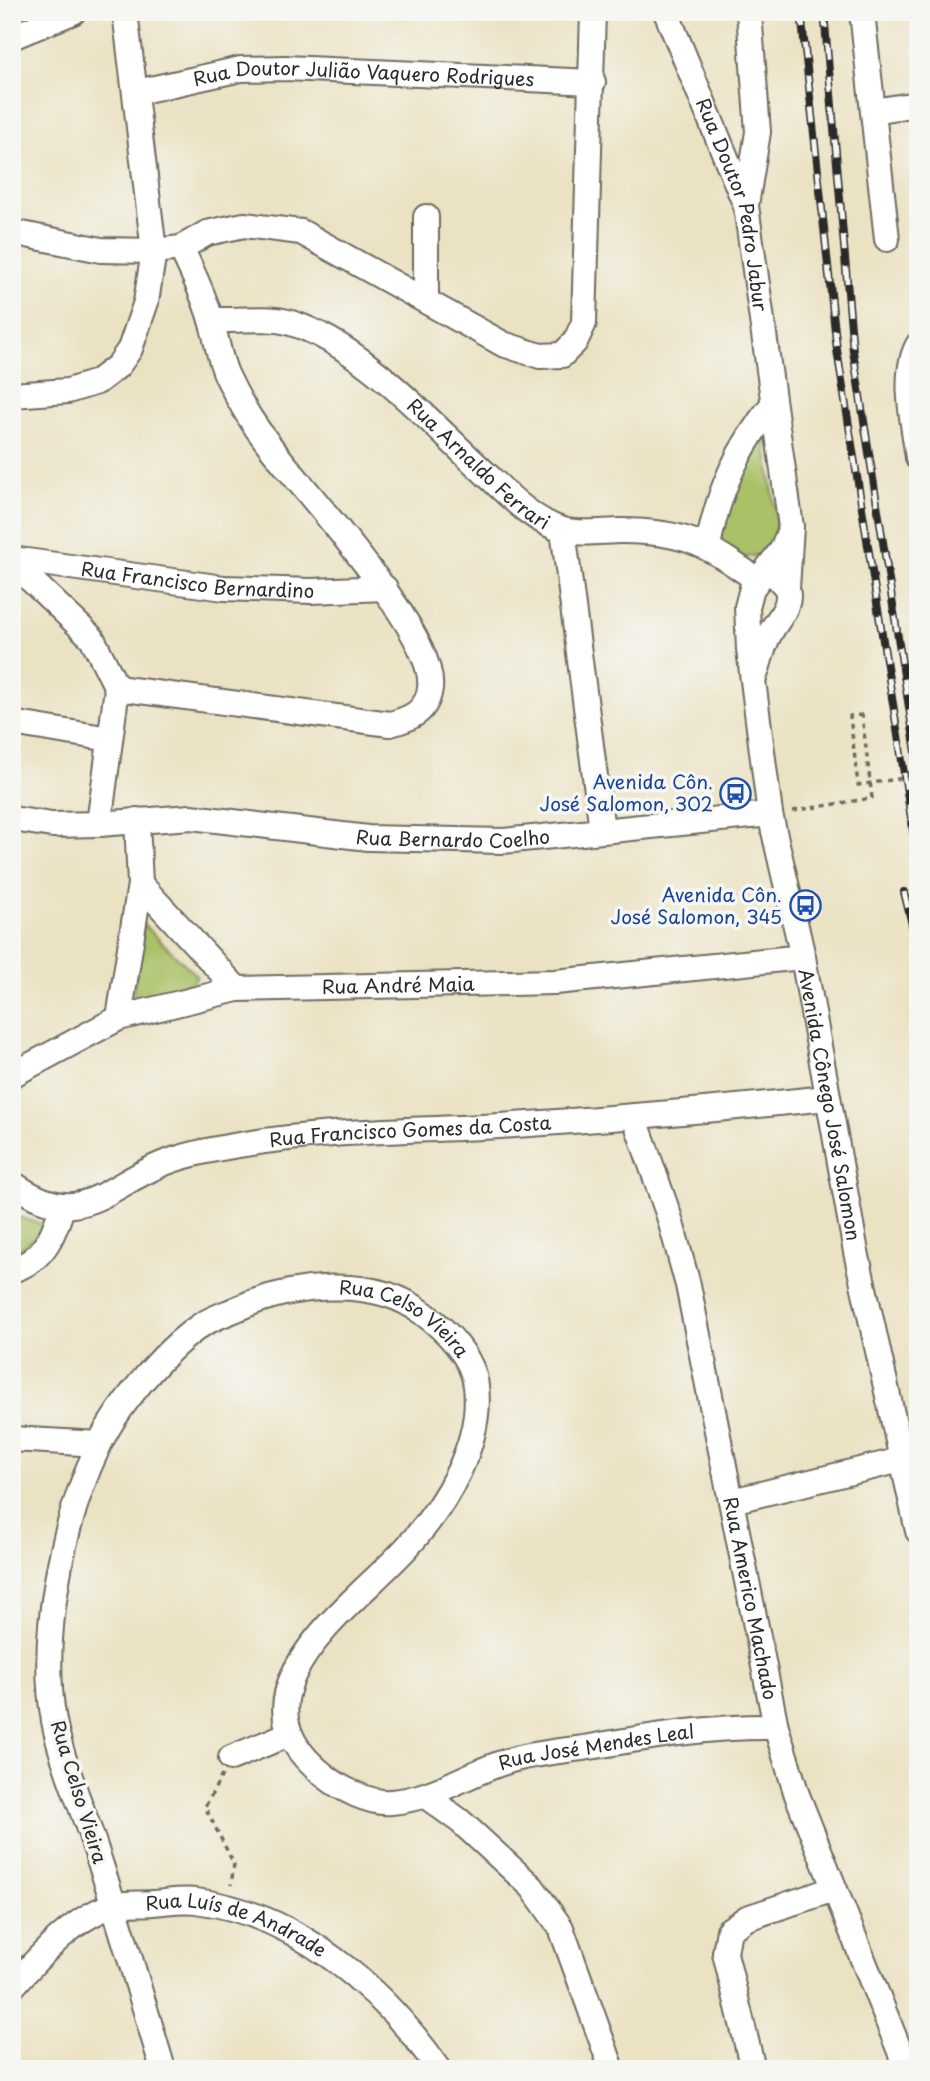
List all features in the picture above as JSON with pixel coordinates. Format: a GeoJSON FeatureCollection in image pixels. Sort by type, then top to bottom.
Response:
{"type":"FeatureCollection","features":[{"type":"Feature","properties":{"kind":"street"},"geometry":{"type":"LineString","coordinates":[[12,37],[73,12]]}},
{"type":"Feature","properties":{"kind":"street"},"geometry":{"type":"LineString","coordinates":[[12,395],[68,391],[97,382],[118,366],[130,349],[146,302],[154,251],[137,92],[125,12]]}},
{"type":"Feature","properties":{"kind":"street"},"geometry":{"type":"LineString","coordinates":[[12,232],[101,250],[154,251],[181,248],[206,233],[244,225],[301,232],[503,344],[540,356],[562,355],[575,342],[584,323],[593,12]]}},
{"type":"Feature","properties":{"kind":"street","name":"Rua Doutor Pedro Jabur"},"geometry":{"type":"LineString","coordinates":[[666,12],[746,206],[791,527],[787,588]]}},
{"type":"Feature","properties":{"kind":"street"},"geometry":{"type":"LineString","coordinates":[[746,206],[758,132],[749,12]]}},
{"type":"Feature","properties":{"kind":"street"},"geometry":{"type":"LineString","coordinates":[[862,12],[887,239]]}},
{"type":"Feature","properties":{"kind":"street","name":"Rua Doutor Julião Vaquero Rodrigues"},"geometry":{"type":"LineString","coordinates":[[137,92],[241,69],[285,68],[593,82]]}},
{"type":"Feature","properties":{"kind":"street"},"geometry":{"type":"LineString","coordinates":[[873,111],[918,104]]}},
{"type":"Feature","properties":{"kind":"street"},"geometry":{"type":"LineString","coordinates":[[426,217],[426,299]]}},
{"type":"Feature","properties":{"kind":"street"},"geometry":{"type":"LineString","coordinates":[[117,688],[390,724],[413,718],[425,705],[431,687],[422,655],[385,587],[265,440],[228,378],[217,352],[212,320],[181,248]]}},
{"type":"Feature","properties":{"kind":"street","name":"Rua Arnaldo Ferrari"},"geometry":{"type":"LineString","coordinates":[[212,320],[288,322],[331,338],[364,363],[508,495],[538,517],[564,530],[641,531],[684,536],[708,546],[759,577]]}},
{"type":"Feature","properties":{"kind":"street"},"geometry":{"type":"LineString","coordinates":[[918,345],[912,356],[910,380],[918,458]]}},
{"type":"Feature","properties":{"kind":"street"},"geometry":{"type":"LineString","coordinates":[[708,546],[714,517],[736,456],[773,404]]}},
{"type":"Feature","properties":{"kind":"street"},"geometry":{"type":"LineString","coordinates":[[759,577],[774,575],[787,588],[788,599],[783,615],[771,630],[759,628],[747,617],[748,599],[759,577],[782,550],[791,527]]}},
{"type":"Feature","properties":{"kind":"street"},"geometry":{"type":"LineString","coordinates":[[564,530],[602,830]]}},
{"type":"Feature","properties":{"kind":"street"},"geometry":{"type":"LineString","coordinates":[[12,560],[92,638],[117,688],[99,824]]}},
{"type":"Feature","properties":{"kind":"street","name":"Rua Francisco Bernardino"},"geometry":{"type":"LineString","coordinates":[[12,560],[224,588],[311,591],[385,587]]}},
{"type":"Feature","properties":{"kind":"street","name":"Avenida Cônego José Salomon"},"geometry":{"type":"LineString","coordinates":[[747,617],[770,814],[803,957],[827,1098],[918,1531]]}},
{"type":"Feature","properties":{"kind":"street","name":"Avenida Cônego José Salomon"},"geometry":{"type":"LineString","coordinates":[[754,679],[771,630]]}},
{"type":"Feature","properties":{"kind":"street"},"geometry":{"type":"LineString","coordinates":[[12,723],[110,739]]}},
{"type":"Feature","properties":{"kind":"street","name":"Rua Bernardo Coelho"},"geometry":{"type":"LineString","coordinates":[[12,819],[52,825],[191,817],[382,839],[503,841],[770,814]]}},
{"type":"Feature","properties":{"kind":"street"},"geometry":{"type":"LineString","coordinates":[[119,1018],[140,884],[137,820]]}},
{"type":"Feature","properties":{"kind":"street"},"geometry":{"type":"LineString","coordinates":[[140,884],[237,989]]}},
{"type":"Feature","properties":{"kind":"street","name":"Rua André Maia"},"geometry":{"type":"LineString","coordinates":[[12,1075],[119,1018],[237,989],[555,982],[803,957]]}},
{"type":"Feature","properties":{"kind":"street","name":"Rua Francisco Gomes da Costa"},"geometry":{"type":"LineString","coordinates":[[63,1205],[83,1203],[103,1196],[162,1164],[238,1145],[323,1135],[634,1116],[827,1098]]}},
{"type":"Feature","properties":{"kind":"street","name":"Rua Americo Machado"},"geometry":{"type":"LineString","coordinates":[[634,1116],[669,1216],[688,1285],[776,1727],[797,1795],[908,2069]]}},
{"type":"Feature","properties":{"kind":"street"},"geometry":{"type":"LineString","coordinates":[[12,1183],[46,1203],[63,1205],[53,1234],[40,1256],[26,1266],[12,1270]]}},
{"type":"Feature","properties":{"kind":"street","name":"Rua Celso Vieira"},"geometry":{"type":"LineString","coordinates":[[163,2069],[114,1905],[54,1721],[50,1655],[57,1586],[74,1513],[99,1444],[152,1368],[199,1326],[260,1297],[330,1287],[391,1295],[422,1312],[462,1350],[477,1382],[476,1417],[466,1454],[440,1506],[408,1546],[332,1618],[303,1654],[289,1686],[289,1734]]}},
{"type":"Feature","properties":{"kind":"street"},"geometry":{"type":"LineString","coordinates":[[12,1439],[99,1444]]}},
{"type":"Feature","properties":{"kind":"street"},"geometry":{"type":"LineString","coordinates":[[732,1501],[901,1460]]}},
{"type":"Feature","properties":{"kind":"street","name":"Rua José Mendes Leal"},"geometry":{"type":"LineString","coordinates":[[427,1797],[510,1760],[685,1731],[732,1726],[776,1727]]}},
{"type":"Feature","properties":{"kind":"street"},"geometry":{"type":"LineString","coordinates":[[231,1758],[289,1734],[303,1755],[327,1778],[357,1795],[385,1803],[427,1797],[460,1821],[533,1887],[561,1928],[612,2069]]}},
{"type":"Feature","properties":{"kind":"street"},"geometry":{"type":"LineString","coordinates":[[753,2069],[725,1953],[729,1930],[747,1918],[835,1889]]}},
{"type":"Feature","properties":{"kind":"street","name":"Rua Luís de Andrade"},"geometry":{"type":"LineString","coordinates":[[12,1987],[45,1951],[79,1923],[114,1905],[194,1901],[243,1912],[303,1937],[352,1971],[417,2038],[439,2069]]}},
{"type":"Feature","properties":{"kind":"path"},"geometry":{"type":"LineString","coordinates":[[770,814],[872,798],[862,715],[850,716],[858,785],[918,776]]}},
{"type":"Feature","properties":{"kind":"path"},"geometry":{"type":"LineString","coordinates":[[227,1908],[234,1864],[205,1807],[231,1758]]}},
{"type":"Feature","properties":{"kind":"green space"},"geometry":{"type":"Polygon","coordinates":[[[763,426],[776,513],[776,535],[760,555],[743,558],[722,545],[718,528],[763,426]]]}},
{"type":"Feature","properties":{"kind":"green space"},"geometry":{"type":"Polygon","coordinates":[[[143,924],[197,976],[192,984],[138,998],[133,996],[143,924]]]}},
{"type":"Feature","properties":{"kind":"green space"},"geometry":{"type":"Polygon","coordinates":[[[12,1215],[45,1225],[44,1230],[12,1256],[12,1215]]]}},
{"type":"Feature","properties":{"kind":"railway"},"geometry":{"type":"LineString","coordinates":[[801,12],[837,350],[918,862]]}},
{"type":"Feature","properties":{"kind":"railway"},"geometry":{"type":"LineString","coordinates":[[824,12],[853,351],[918,765]]}},
{"type":"Feature","properties":{"kind":"railway"},"geometry":{"type":"LineString","coordinates":[[904,892],[918,949]]}},
{"type":"Feature","properties":{"kind":"place","name":"Avenida Côn. José Salomon, 302"},"geometry":{"type":"Point","coordinates":[736,793]}},
{"type":"Feature","properties":{"kind":"place","name":"Avenida Côn. José Salomon, 345"},"geometry":{"type":"Point","coordinates":[805,906]}}]}
